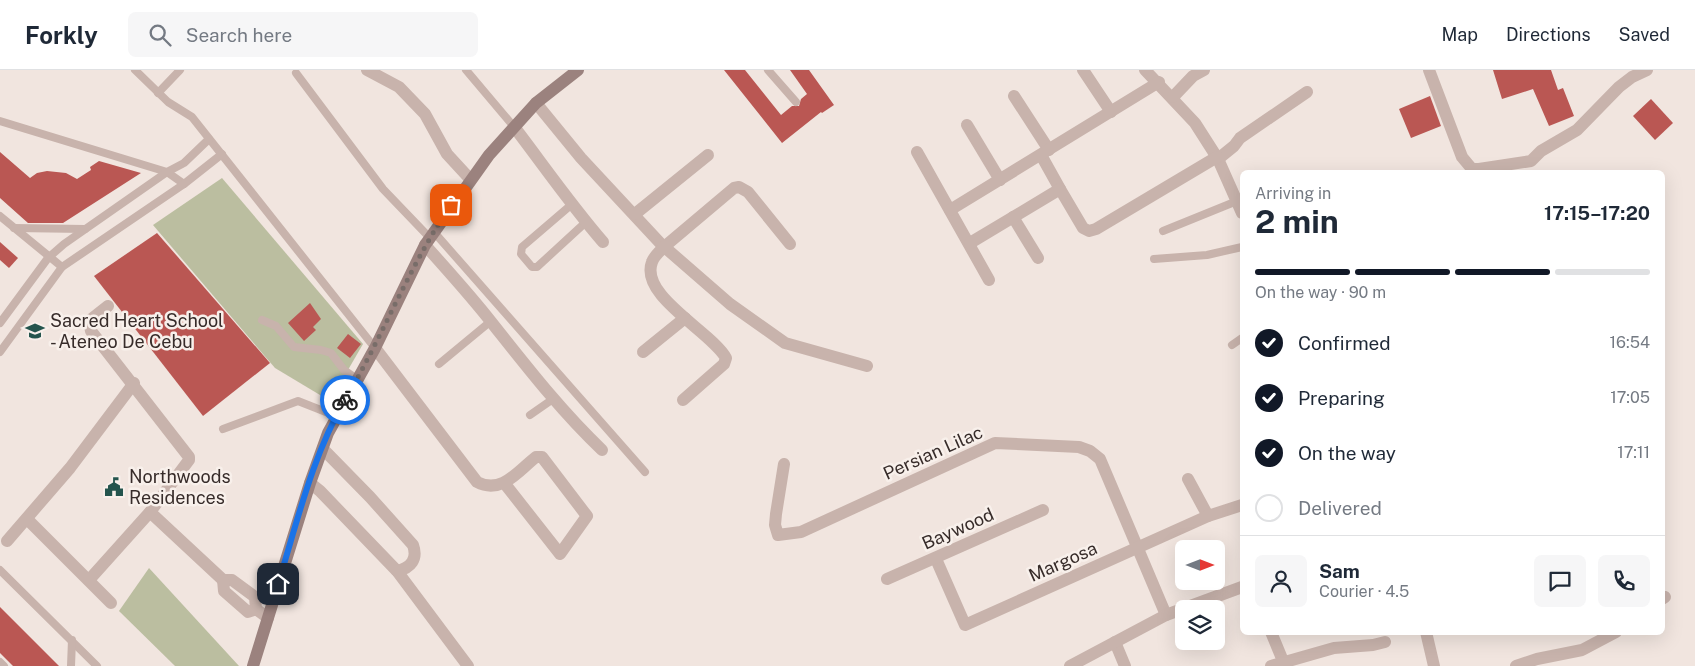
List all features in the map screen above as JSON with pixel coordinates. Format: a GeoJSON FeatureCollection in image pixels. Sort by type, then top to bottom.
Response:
{"type":"FeatureCollection","features":[{"type":"Feature","properties":{"kind":"main road"},"geometry":{"type":"LineString","coordinates":[[253,666],[310,483],[336,416],[375,348],[429,238],[470,179],[536,103],[578,70]]}},
{"type":"Feature","properties":{"kind":"street"},"geometry":{"type":"LineString","coordinates":[[367,70],[399,87],[425,114],[447,154],[470,179]]}},
{"type":"Feature","properties":{"kind":"street"},"geometry":{"type":"LineString","coordinates":[[1083,70],[1111,112]]}},
{"type":"Feature","properties":{"kind":"street"},"geometry":{"type":"LineString","coordinates":[[1145,70],[1159,82],[1195,123],[1218,158],[1240,207]]}},
{"type":"Feature","properties":{"kind":"street"},"geometry":{"type":"LineString","coordinates":[[1173,97],[1193,76],[1204,70]]}},
{"type":"Feature","properties":{"kind":"street"},"geometry":{"type":"LineString","coordinates":[[1429,70],[1462,157],[1472,169],[1530,167],[1541,151],[1577,130],[1619,87],[1632,77],[1647,70]]}},
{"type":"Feature","properties":{"kind":"street"},"geometry":{"type":"LineString","coordinates":[[950,210],[1159,82]]}},
{"type":"Feature","properties":{"kind":"street"},"geometry":{"type":"LineString","coordinates":[[1014,96],[1045,153],[1060,189],[1083,228],[1089,231],[1096,229],[1218,158],[1234,146],[1240,138],[1307,92]]}},
{"type":"Feature","properties":{"kind":"street"},"geometry":{"type":"LineString","coordinates":[[536,103],[581,158],[664,246],[730,304],[785,343],[867,366]]}},
{"type":"Feature","properties":{"kind":"street"},"geometry":{"type":"LineString","coordinates":[[967,125],[1000,180]]}},
{"type":"Feature","properties":{"kind":"street"},"geometry":{"type":"LineString","coordinates":[[515,128],[555,178],[571,205],[603,242]]}},
{"type":"Feature","properties":{"kind":"street"},"geometry":{"type":"LineString","coordinates":[[916,152],[970,243],[989,280]]}},
{"type":"Feature","properties":{"kind":"street"},"geometry":{"type":"LineString","coordinates":[[635,214],[708,155]]}},
{"type":"Feature","properties":{"kind":"street"},"geometry":{"type":"LineString","coordinates":[[683,400],[724,364],[726,358],[718,347],[685,318],[652,283],[652,263],[664,246],[734,188],[739,187],[748,192],[790,244]]}},
{"type":"Feature","properties":{"kind":"street"},"geometry":{"type":"LineString","coordinates":[[970,243],[1060,189]]}},
{"type":"Feature","properties":{"kind":"street"},"geometry":{"type":"LineString","coordinates":[[1013,217],[1038,258]]}},
{"type":"Feature","properties":{"kind":"street"},"geometry":{"type":"LineString","coordinates":[[429,238],[491,321],[554,399],[577,427],[602,450]]}},
{"type":"Feature","properties":{"kind":"street"},"geometry":{"type":"LineString","coordinates":[[89,580],[150,512],[188,464],[189,457],[90,328],[89,321],[108,306]]}},
{"type":"Feature","properties":{"kind":"street"},"geometry":{"type":"LineString","coordinates":[[643,352],[685,318]]}},
{"type":"Feature","properties":{"kind":"street"},"geometry":{"type":"LineString","coordinates":[[375,348],[477,482],[484,486],[505,484],[540,456],[586,512],[586,520],[560,554],[505,484]]}},
{"type":"Feature","properties":{"kind":"street"},"geometry":{"type":"LineString","coordinates":[[7,541],[70,468],[134,383]]}},
{"type":"Feature","properties":{"kind":"street","name":"Persian Lilac"},"geometry":{"type":"LineString","coordinates":[[784,464],[775,525],[778,535],[790,536],[994,443],[1079,447],[1090,451],[1100,459],[1166,615]]}},
{"type":"Feature","properties":{"kind":"street"},"geometry":{"type":"LineString","coordinates":[[323,449],[370,496],[413,545],[415,551],[412,564],[407,569],[397,571]]}},
{"type":"Feature","properties":{"kind":"street"},"geometry":{"type":"LineString","coordinates":[[1188,479],[1208,516]]}},
{"type":"Feature","properties":{"kind":"street"},"geometry":{"type":"LineString","coordinates":[[310,483],[327,498],[397,571],[468,666]]}},
{"type":"Feature","properties":{"kind":"street","name":"Margosa"},"geometry":{"type":"LineString","coordinates":[[936,559],[965,625],[1208,516],[1240,507]]}},
{"type":"Feature","properties":{"kind":"street","name":"Baywood"},"geometry":{"type":"LineString","coordinates":[[887,579],[936,559],[1043,510]]}},
{"type":"Feature","properties":{"kind":"street"},"geometry":{"type":"LineString","coordinates":[[150,512],[223,580],[224,592],[248,612],[256,608],[268,618]]}},
{"type":"Feature","properties":{"kind":"street"},"geometry":{"type":"LineString","coordinates":[[27,519],[112,603]]}},
{"type":"Feature","properties":{"kind":"street"},"geometry":{"type":"LineString","coordinates":[[1070,666],[1166,615],[1240,589]]}},
{"type":"Feature","properties":{"kind":"street"},"geometry":{"type":"LineString","coordinates":[[1272,635],[1277,664],[1334,648],[1385,642]]}},
{"type":"Feature","properties":{"kind":"street"},"geometry":{"type":"LineString","coordinates":[[1427,635],[1434,666]]}},
{"type":"Feature","properties":{"kind":"street"},"geometry":{"type":"LineString","coordinates":[[1516,666],[1537,659],[1582,650],[1600,643],[1612,635]]}},
{"type":"Feature","properties":{"kind":"street"},"geometry":{"type":"LineString","coordinates":[[1115,642],[1124,666]]}},
{"type":"Feature","properties":{"kind":"lane"},"geometry":{"type":"LineString","coordinates":[[135,70],[158,94],[192,117],[375,348]]}},
{"type":"Feature","properties":{"kind":"lane"},"geometry":{"type":"LineString","coordinates":[[158,94],[180,70]]}},
{"type":"Feature","properties":{"kind":"lane"},"geometry":{"type":"LineString","coordinates":[[466,70],[515,128]]}},
{"type":"Feature","properties":{"kind":"lane"},"geometry":{"type":"LineString","coordinates":[[768,70],[796,102]]}},
{"type":"Feature","properties":{"kind":"lane"},"geometry":{"type":"LineString","coordinates":[[296,72],[383,189],[645,472]]}},
{"type":"Feature","properties":{"kind":"lane"},"geometry":{"type":"LineString","coordinates":[[0,121],[167,172],[184,184]]}},
{"type":"Feature","properties":{"kind":"lane"},"geometry":{"type":"LineString","coordinates":[[0,323],[48,258],[85,229],[167,172],[184,163],[210,139]]}},
{"type":"Feature","properties":{"kind":"lane"},"geometry":{"type":"LineString","coordinates":[[0,352],[62,268],[184,184],[222,154]]}},
{"type":"Feature","properties":{"kind":"lane"},"geometry":{"type":"LineString","coordinates":[[571,205],[522,247],[521,254],[532,268],[537,268],[586,222]]}},
{"type":"Feature","properties":{"kind":"lane"},"geometry":{"type":"LineString","coordinates":[[1163,231],[1240,207]]}},
{"type":"Feature","properties":{"kind":"lane"},"geometry":{"type":"LineString","coordinates":[[0,216],[62,268]]}},
{"type":"Feature","properties":{"kind":"lane"},"geometry":{"type":"LineString","coordinates":[[14,228],[85,229]]}},
{"type":"Feature","properties":{"kind":"lane"},"geometry":{"type":"LineString","coordinates":[[1154,259],[1208,256],[1240,248]]}},
{"type":"Feature","properties":{"kind":"lane"},"geometry":{"type":"LineString","coordinates":[[262,320],[276,326],[294,347],[331,353],[344,370],[357,379]]}},
{"type":"Feature","properties":{"kind":"lane"},"geometry":{"type":"LineString","coordinates":[[439,364],[491,321]]}},
{"type":"Feature","properties":{"kind":"lane"},"geometry":{"type":"LineString","coordinates":[[1232,345],[1240,339]]}},
{"type":"Feature","properties":{"kind":"lane"},"geometry":{"type":"LineString","coordinates":[[530,415],[554,399]]}},
{"type":"Feature","properties":{"kind":"lane"},"geometry":{"type":"LineString","coordinates":[[223,429],[298,401],[336,416]]}},
{"type":"Feature","properties":{"kind":"lane"},"geometry":{"type":"LineString","coordinates":[[0,570],[97,666]]}},
{"type":"Feature","properties":{"kind":"lane"},"geometry":{"type":"LineString","coordinates":[[71,666],[72,640]]}},
{"type":"Feature","properties":{"kind":"lane"},"geometry":{"type":"LineString","coordinates":[[0,662],[4,666]]}},
{"type":"Feature","properties":{"kind":"green space"},"geometry":{"type":"Polygon","coordinates":[[[222,178],[363,344],[330,401],[275,368],[153,225],[222,178]]]}},
{"type":"Feature","properties":{"kind":"green space"},"geometry":{"type":"Polygon","coordinates":[[[149,568],[239,666],[175,666],[119,611],[149,568]]]}},
{"type":"Feature","properties":{"kind":"building"},"geometry":{"type":"Polygon","coordinates":[[[724,70],[745,70],[781,115],[792,106],[799,106],[801,99],[807,94],[790,70],[809,70],[834,105],[821,112],[782,143],[724,70]]]}},
{"type":"Feature","properties":{"kind":"building"},"geometry":{"type":"Polygon","coordinates":[[[1493,70],[1551,70],[1558,90],[1563,88],[1574,116],[1549,126],[1533,89],[1502,99],[1493,70]]]}},
{"type":"Feature","properties":{"kind":"building"},"geometry":{"type":"Polygon","coordinates":[[[1430,96],[1441,126],[1411,138],[1399,109],[1430,96]]]}},
{"type":"Feature","properties":{"kind":"building"},"geometry":{"type":"Polygon","coordinates":[[[1651,99],[1673,123],[1655,140],[1633,116],[1651,99]]]}},
{"type":"Feature","properties":{"kind":"building"},"geometry":{"type":"Polygon","coordinates":[[[0,152],[30,178],[37,173],[47,171],[66,173],[77,179],[91,170],[90,167],[99,161],[141,173],[63,223],[28,223],[0,198],[0,152]]]}},
{"type":"Feature","properties":{"kind":"building"},"geometry":{"type":"Polygon","coordinates":[[[157,233],[270,363],[203,416],[94,276],[157,233]]]}},
{"type":"Feature","properties":{"kind":"building"},"geometry":{"type":"Polygon","coordinates":[[[0,242],[18,258],[9,268],[0,260],[0,242]]]}},
{"type":"Feature","properties":{"kind":"building"},"geometry":{"type":"Polygon","coordinates":[[[310,303],[321,319],[313,327],[316,330],[304,341],[288,323],[310,303]]]}},
{"type":"Feature","properties":{"kind":"building"},"geometry":{"type":"Polygon","coordinates":[[[348,334],[361,344],[350,358],[337,348],[348,334]]]}},
{"type":"Feature","properties":{"kind":"building"},"geometry":{"type":"Polygon","coordinates":[[[0,607],[59,666],[13,666],[0,653],[0,607]]]}},
{"type":"Feature","properties":{"kind":"way so far"},"geometry":{"type":"LineString","coordinates":[[345,400],[375,348],[425,245],[451,205]]}},
{"type":"Feature","properties":{"kind":"place","name":"Sacred Heart School - Ateneo De Cebu"},"geometry":{"type":"Point","coordinates":[35,331]}},
{"type":"Feature","properties":{"kind":"place","name":"Northwoods Residences"},"geometry":{"type":"Point","coordinates":[114,487]}},
{"type":"Feature","properties":{"kind":"route"},"geometry":{"type":"LineString","coordinates":[[278,584],[328,433],[345,400]]}}]}
